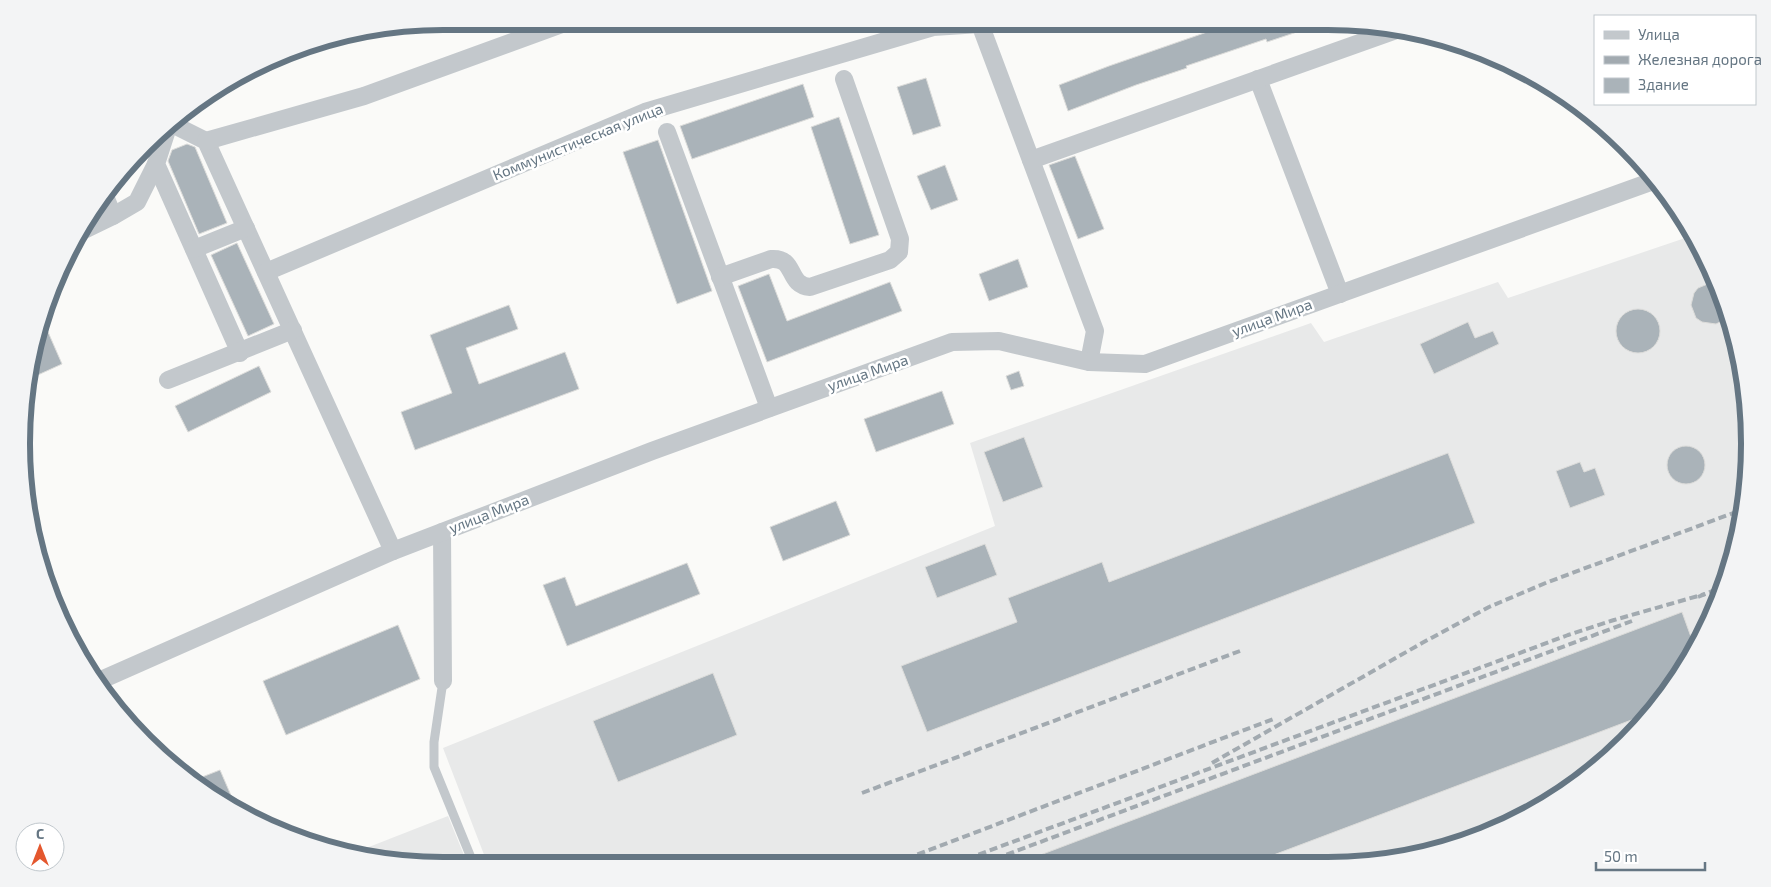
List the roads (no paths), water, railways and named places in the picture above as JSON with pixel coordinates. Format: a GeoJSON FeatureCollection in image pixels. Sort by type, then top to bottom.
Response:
{"type":"FeatureCollection","features":[{"type":"Feature","properties":{"kind":"street"},"geometry":{"type":"LineString","coordinates":[[206,141],[364,96],[545,30]]}},
{"type":"Feature","properties":{"kind":"street","name":"Коммунистическая улица"},"geometry":{"type":"LineString","coordinates":[[266,272],[645,112],[923,30]]}},
{"type":"Feature","properties":{"kind":"street"},"geometry":{"type":"LineString","coordinates":[[986,30],[1031,160],[1095,331],[1090,362]]}},
{"type":"Feature","properties":{"kind":"street"},"geometry":{"type":"LineString","coordinates":[[1031,160],[1383,34]]}},
{"type":"Feature","properties":{"kind":"street"},"geometry":{"type":"LineString","coordinates":[[720,277],[779,258],[787,262],[796,281],[802,286],[810,287],[890,260],[899,252],[900,239],[844,79]]}},
{"type":"Feature","properties":{"kind":"street"},"geometry":{"type":"LineString","coordinates":[[1258,79],[1340,294]]}},
{"type":"Feature","properties":{"kind":"street"},"geometry":{"type":"LineString","coordinates":[[178,127],[206,141],[393,551]]}},
{"type":"Feature","properties":{"kind":"street"},"geometry":{"type":"LineString","coordinates":[[667,132],[769,408]]}},
{"type":"Feature","properties":{"kind":"street"},"geometry":{"type":"LineString","coordinates":[[92,226],[137,202],[156,164],[164,139]]}},
{"type":"Feature","properties":{"kind":"street"},"geometry":{"type":"LineString","coordinates":[[156,164],[240,352]]}},
{"type":"Feature","properties":{"kind":"street","name":"улица Мира"},"geometry":{"type":"LineString","coordinates":[[104,679],[393,551],[769,408],[952,342],[999,341],[1090,362],[1146,364],[1648,183]]}},
{"type":"Feature","properties":{"kind":"street"},"geometry":{"type":"LineString","coordinates":[[108,203],[113,216]]}},
{"type":"Feature","properties":{"kind":"street"},"geometry":{"type":"LineString","coordinates":[[194,249],[246,228]]}},
{"type":"Feature","properties":{"kind":"street"},"geometry":{"type":"LineString","coordinates":[[168,380],[293,330]]}},
{"type":"Feature","properties":{"kind":"street"},"geometry":{"type":"LineString","coordinates":[[442,532],[444,681]]}},
{"type":"Feature","properties":{"kind":"lane"},"geometry":{"type":"LineString","coordinates":[[444,681],[434,742],[434,767],[471,857]]}},
{"type":"Feature","properties":{"kind":"railway"},"geometry":{"type":"LineString","coordinates":[[1212,763],[1422,643],[1489,607],[1548,582],[1735,512]]}},
{"type":"Feature","properties":{"kind":"railway"},"geometry":{"type":"LineString","coordinates":[[1698,597],[1714,590]]}},
{"type":"Feature","properties":{"kind":"railway"},"geometry":{"type":"LineString","coordinates":[[972,857],[1568,635],[1705,594]]}},
{"type":"Feature","properties":{"kind":"railway"},"geometry":{"type":"LineString","coordinates":[[1000,857],[1632,621]]}},
{"type":"Feature","properties":{"kind":"railway"},"geometry":{"type":"LineString","coordinates":[[862,793],[1240,651]]}},
{"type":"Feature","properties":{"kind":"railway"},"geometry":{"type":"LineString","coordinates":[[911,857],[1276,718]]}}]}
